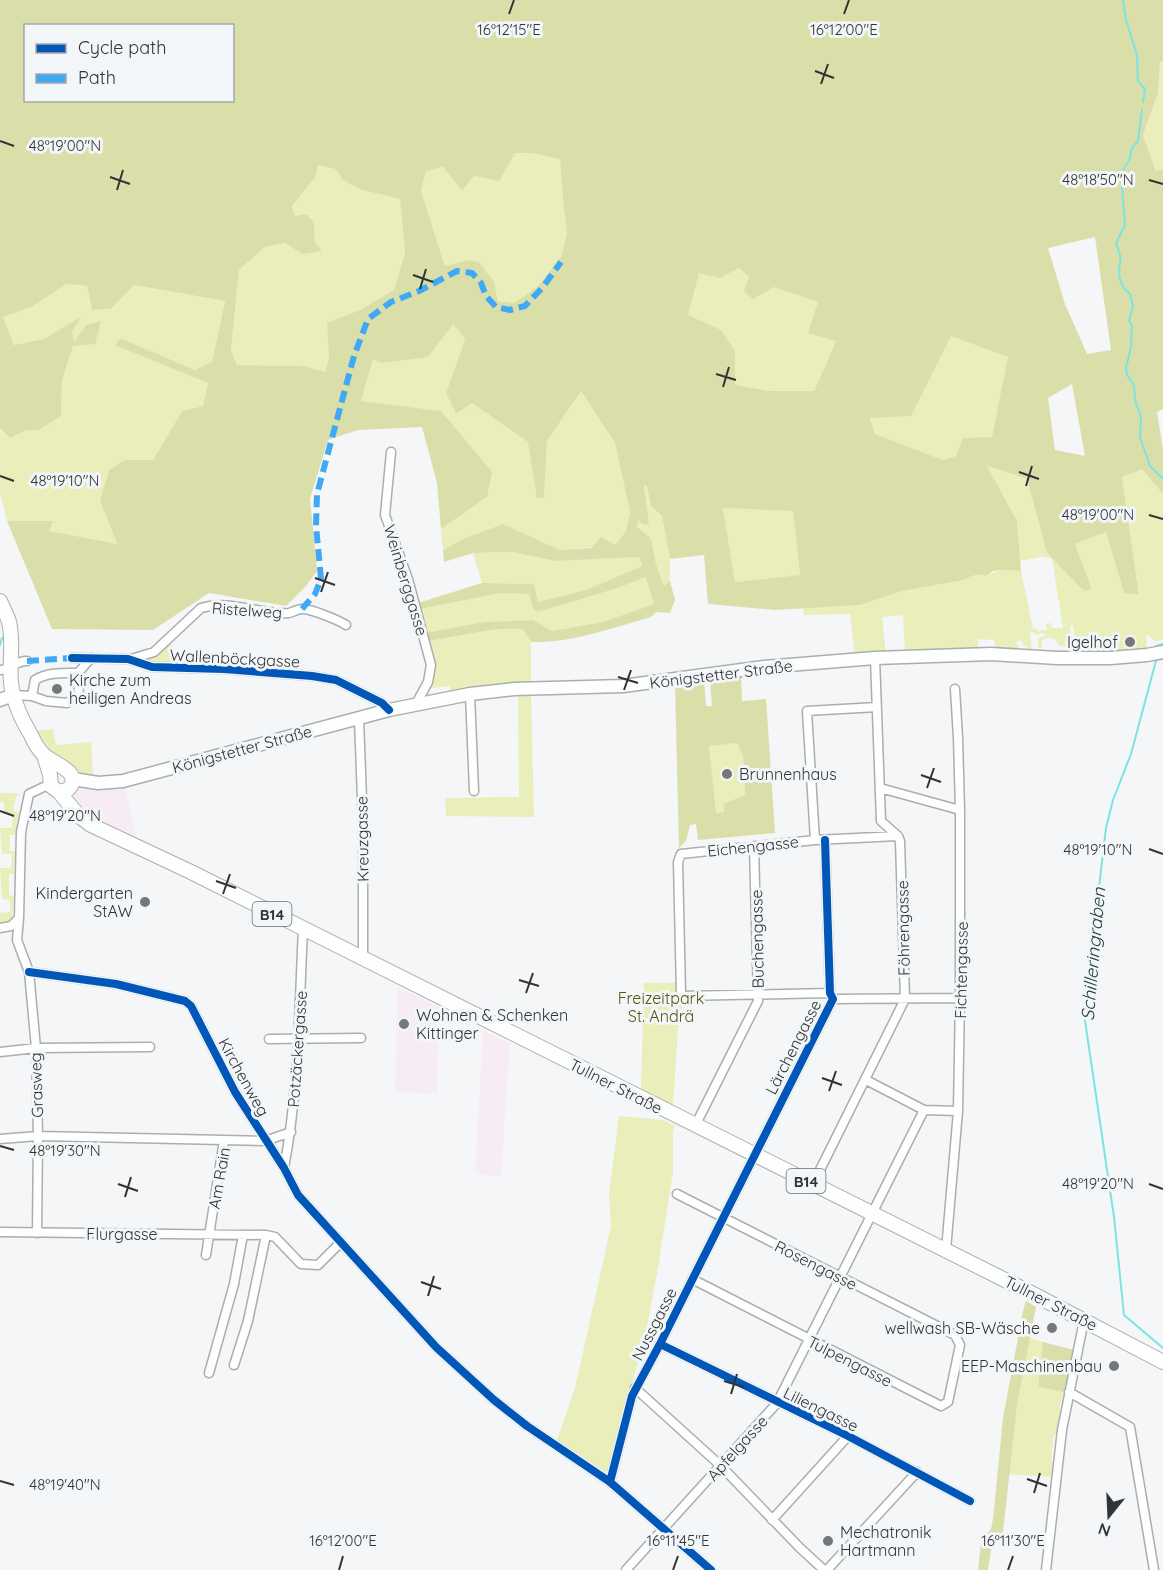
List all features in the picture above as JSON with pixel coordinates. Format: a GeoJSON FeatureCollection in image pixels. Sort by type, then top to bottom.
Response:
{"type":"FeatureCollection","features":[{"type":"Feature","properties":{"kind":"main road","name":"B14"},"geometry":{"type":"LineString","coordinates":[[0,601],[9,623],[11,640],[5,669],[7,697],[61,781]]}},
{"type":"Feature","properties":{"kind":"main road","name":"Königstetter Straße"},"geometry":{"type":"LineString","coordinates":[[61,781],[98,783],[123,781],[359,718],[470,694],[514,689],[623,686],[755,668],[875,658],[991,654],[1110,658],[1163,652]]}},
{"type":"Feature","properties":{"kind":"main road","name":"Tullner Straße"},"geometry":{"type":"LineString","coordinates":[[61,781],[73,808],[79,816],[92,825],[945,1250],[1162,1362]]}},
{"type":"Feature","properties":{"kind":"street","name":"Weinberggasse"},"geometry":{"type":"LineString","coordinates":[[390,452],[385,515],[405,570],[431,665],[428,682],[416,704]]}},
{"type":"Feature","properties":{"kind":"street","name":"Ristelweg"},"geometry":{"type":"LineString","coordinates":[[128,659],[144,657],[154,652],[201,609],[208,606],[237,606],[290,613],[302,609],[346,625]]}},
{"type":"Feature","properties":{"kind":"street","name":"Wallenböckgasse"},"geometry":{"type":"LineString","coordinates":[[72,658],[128,659],[152,667],[278,672],[336,680],[382,703],[389,711]]}},
{"type":"Feature","properties":{"kind":"street"},"geometry":{"type":"LineString","coordinates":[[7,697],[32,696],[46,701],[67,703],[79,696],[78,673],[91,658]]}},
{"type":"Feature","properties":{"kind":"street"},"geometry":{"type":"LineString","coordinates":[[875,658],[881,821],[898,836]]}},
{"type":"Feature","properties":{"kind":"street"},"geometry":{"type":"LineString","coordinates":[[5,669],[27,661]]}},
{"type":"Feature","properties":{"kind":"street"},"geometry":{"type":"LineString","coordinates":[[32,696],[35,680],[41,676],[53,673],[78,673]]}},
{"type":"Feature","properties":{"kind":"street","name":"Fichtengasse"},"geometry":{"type":"LineString","coordinates":[[945,1250],[958,1111],[960,810],[955,689]]}},
{"type":"Feature","properties":{"kind":"street"},"geometry":{"type":"LineString","coordinates":[[470,694],[474,791]]}},
{"type":"Feature","properties":{"kind":"street","name":"Lärchengasse"},"geometry":{"type":"LineString","coordinates":[[739,1184],[831,996],[820,840],[807,711],[877,707]]}},
{"type":"Feature","properties":{"kind":"street","name":"Kreuzgasse"},"geometry":{"type":"LineString","coordinates":[[359,718],[363,827],[363,959]]}},
{"type":"Feature","properties":{"kind":"street","name":"Grasweg"},"geometry":{"type":"LineString","coordinates":[[37,1233],[36,1048],[29,972],[17,940],[21,832],[29,794],[61,781]]}},
{"type":"Feature","properties":{"kind":"street"},"geometry":{"type":"LineString","coordinates":[[880,788],[960,810]]}},
{"type":"Feature","properties":{"kind":"street","name":"Eichengasse"},"geometry":{"type":"LineString","coordinates":[[758,994],[683,996],[681,994],[678,862],[681,854],[820,840],[898,836]]}},
{"type":"Feature","properties":{"kind":"street","name":"Föhrengasse"},"geometry":{"type":"LineString","coordinates":[[813,1184],[905,999],[898,836]]}},
{"type":"Feature","properties":{"kind":"street","name":"Buchengasse"},"geometry":{"type":"LineString","coordinates":[[695,1126],[758,1001],[754,846]]}},
{"type":"Feature","properties":{"kind":"street"},"geometry":{"type":"LineString","coordinates":[[0,929],[11,926],[19,918]]}},
{"type":"Feature","properties":{"kind":"street"},"geometry":{"type":"LineString","coordinates":[[0,929],[17,940]]}},
{"type":"Feature","properties":{"kind":"street","name":"Potzäckergasse"},"geometry":{"type":"LineString","coordinates":[[284,1168],[291,1132],[300,1040],[303,929]]}},
{"type":"Feature","properties":{"kind":"street","name":"Kirchenweg"},"geometry":{"type":"LineString","coordinates":[[29,972],[116,984],[185,1000],[191,1006],[235,1092],[284,1168],[298,1195],[436,1347],[494,1400],[537,1433],[610,1482],[711,1570]]}},
{"type":"Feature","properties":{"kind":"street"},"geometry":{"type":"LineString","coordinates":[[758,994],[905,999],[960,998]]}},
{"type":"Feature","properties":{"kind":"street"},"geometry":{"type":"LineString","coordinates":[[269,1040],[361,1038]]}},
{"type":"Feature","properties":{"kind":"street"},"geometry":{"type":"LineString","coordinates":[[0,1052],[36,1048],[150,1047]]}},
{"type":"Feature","properties":{"kind":"street"},"geometry":{"type":"LineString","coordinates":[[866,1080],[924,1110],[958,1111]]}},
{"type":"Feature","properties":{"kind":"street","name":"Apfelgasse"},"geometry":{"type":"LineString","coordinates":[[626,1570],[777,1403],[924,1110]]}},
{"type":"Feature","properties":{"kind":"street"},"geometry":{"type":"LineString","coordinates":[[266,1141],[291,1132]]}},
{"type":"Feature","properties":{"kind":"street"},"geometry":{"type":"LineString","coordinates":[[0,1138],[38,1136],[224,1140]]}},
{"type":"Feature","properties":{"kind":"street","name":"Am Rain"},"geometry":{"type":"LineString","coordinates":[[206,1255],[224,1140],[266,1141]]}},
{"type":"Feature","properties":{"kind":"street","name":"Nussgasse"},"geometry":{"type":"LineString","coordinates":[[610,1482],[635,1388],[660,1344],[739,1184]]}},
{"type":"Feature","properties":{"kind":"street","name":"Rosengasse"},"geometry":{"type":"LineString","coordinates":[[677,1194],[955,1335]]}},
{"type":"Feature","properties":{"kind":"street","name":"Flurgasse"},"geometry":{"type":"LineString","coordinates":[[0,1232],[266,1235]]}},
{"type":"Feature","properties":{"kind":"street"},"geometry":{"type":"LineString","coordinates":[[209,1373],[234,1284],[243,1235]]}},
{"type":"Feature","properties":{"kind":"street"},"geometry":{"type":"LineString","coordinates":[[234,1365],[248,1321],[266,1235],[275,1237],[301,1264],[318,1264],[342,1242]]}},
{"type":"Feature","properties":{"kind":"street","name":"Tulpengasse"},"geometry":{"type":"LineString","coordinates":[[692,1279],[940,1407],[948,1402],[960,1345],[955,1335]]}},
{"type":"Feature","properties":{"kind":"street"},"geometry":{"type":"LineString","coordinates":[[1046,1570],[1062,1430],[1084,1320]]}},
{"type":"Feature","properties":{"kind":"street","name":"Liliengasse"},"geometry":{"type":"LineString","coordinates":[[660,1344],[848,1436],[970,1501]]}},
{"type":"Feature","properties":{"kind":"street"},"geometry":{"type":"LineString","coordinates":[[635,1388],[721,1466],[772,1520],[826,1570],[917,1472]]}},
{"type":"Feature","properties":{"kind":"street"},"geometry":{"type":"LineString","coordinates":[[1070,1392],[1130,1427],[1154,1570]]}},
{"type":"Feature","properties":{"kind":"street"},"geometry":{"type":"LineString","coordinates":[[772,1520],[848,1436]]}},
{"type":"Feature","properties":{"kind":"shaded area"},"geometry":{"type":"Polygon","coordinates":[[[82,784],[124,784],[137,840],[87,816],[79,807],[74,796],[75,788],[82,784]]]}},
{"type":"Feature","properties":{"kind":"shaded area"},"geometry":{"type":"Polygon","coordinates":[[[398,987],[439,1007],[437,1094],[395,1092],[398,987]]]}},
{"type":"Feature","properties":{"kind":"shaded area"},"geometry":{"type":"Polygon","coordinates":[[[483,1030],[510,1044],[501,1176],[475,1174],[483,1030]]]}},
{"type":"Feature","properties":{"kind":"green space"},"geometry":{"type":"Polygon","coordinates":[[[0,0],[1163,0],[1163,61],[1160,62],[1158,93],[1143,135],[1156,171],[1163,169],[1163,409],[1157,412],[1163,449],[1163,494],[1142,469],[1122,477],[1139,595],[1124,593],[1106,532],[1075,544],[1092,589],[1084,591],[1047,553],[1027,479],[987,466],[1017,521],[1021,571],[993,571],[986,576],[975,575],[964,580],[902,591],[860,605],[775,610],[708,604],[704,555],[670,559],[662,516],[651,506],[647,486],[644,485],[649,524],[642,524],[639,520],[637,527],[651,538],[656,564],[664,586],[670,581],[675,600],[670,613],[656,612],[651,617],[592,634],[546,642],[531,642],[523,629],[497,629],[428,641],[425,633],[484,622],[533,620],[552,631],[603,622],[654,604],[646,577],[618,588],[538,612],[533,608],[529,594],[501,593],[420,609],[418,603],[482,583],[534,584],[538,602],[586,590],[642,566],[639,557],[556,561],[512,552],[473,553],[444,562],[443,550],[465,538],[503,524],[560,550],[591,548],[601,537],[615,545],[626,531],[630,512],[615,443],[581,391],[547,441],[544,498],[537,498],[528,442],[472,403],[456,414],[446,393],[465,339],[453,324],[428,357],[381,363],[373,359],[361,401],[441,411],[492,472],[487,497],[441,529],[437,483],[422,427],[358,430],[328,440],[310,499],[317,571],[286,606],[209,593],[153,630],[52,629],[7,521],[53,521],[49,531],[117,544],[100,501],[109,470],[125,460],[153,460],[182,411],[203,406],[208,383],[115,345],[120,338],[195,370],[212,362],[225,301],[134,285],[111,309],[92,310],[87,286],[67,284],[31,307],[3,317],[14,345],[44,339],[82,316],[72,332],[74,342],[86,325],[101,321],[95,344],[73,346],[62,380],[61,416],[39,430],[27,430],[10,438],[0,428],[0,0]],[[515,153],[499,181],[474,176],[462,191],[443,167],[426,171],[421,191],[445,266],[467,260],[479,262],[494,282],[498,301],[514,303],[537,287],[562,255],[567,231],[560,159],[531,153],[515,153]],[[318,165],[316,176],[292,206],[295,216],[306,214],[314,222],[315,243],[322,251],[302,254],[285,243],[265,247],[239,270],[231,351],[237,365],[305,366],[325,372],[329,357],[327,323],[362,309],[394,290],[405,253],[400,199],[362,190],[343,180],[335,169],[318,165]],[[1095,237],[1048,248],[1065,304],[1087,354],[1111,350],[1095,237]],[[739,268],[720,278],[699,273],[688,315],[721,330],[735,351],[735,385],[770,391],[814,391],[836,341],[808,333],[818,302],[774,287],[753,299],[744,291],[749,277],[739,268]],[[951,336],[911,416],[870,418],[875,434],[943,460],[956,456],[963,438],[992,437],[1008,357],[951,336]],[[1072,384],[1048,398],[1055,450],[1085,456],[1072,384]],[[723,508],[735,582],[800,575],[793,511],[723,508]]]}},
{"type":"Feature","properties":{"kind":"green space"},"geometry":{"type":"Polygon","coordinates":[[[1163,61],[1163,169],[1156,171],[1143,135],[1158,93],[1160,62],[1163,61]]]}},
{"type":"Feature","properties":{"kind":"green space"},"geometry":{"type":"Polygon","coordinates":[[[515,153],[531,153],[560,159],[567,230],[562,255],[537,287],[514,303],[498,301],[494,282],[467,260],[445,266],[421,191],[426,171],[443,167],[462,191],[474,176],[499,180],[515,153]]]}},
{"type":"Feature","properties":{"kind":"green space"},"geometry":{"type":"Polygon","coordinates":[[[318,165],[335,169],[343,180],[362,190],[400,199],[405,253],[394,291],[362,309],[327,323],[329,357],[325,372],[305,366],[237,365],[231,352],[239,270],[265,247],[285,243],[302,254],[315,243],[314,222],[295,217],[292,206],[316,176],[318,165]]]}},
{"type":"Feature","properties":{"kind":"green space"},"geometry":{"type":"Polygon","coordinates":[[[739,268],[749,277],[819,302],[836,340],[814,391],[770,391],[734,385],[735,351],[687,315],[699,272],[720,278],[739,268]]]}},
{"type":"Feature","properties":{"kind":"green space"},"geometry":{"type":"Polygon","coordinates":[[[663,275],[675,276],[679,291],[661,294],[654,278],[663,275]]]}},
{"type":"Feature","properties":{"kind":"green space"},"geometry":{"type":"Polygon","coordinates":[[[67,284],[87,286],[92,310],[111,309],[134,285],[225,301],[212,362],[195,370],[120,338],[115,344],[208,383],[203,406],[182,411],[153,460],[125,460],[100,501],[117,545],[48,531],[52,521],[7,521],[0,492],[0,428],[10,438],[27,430],[39,430],[61,416],[62,380],[73,345],[101,321],[86,325],[74,343],[71,332],[81,317],[44,339],[14,345],[3,317],[31,307],[67,284]]]}},
{"type":"Feature","properties":{"kind":"green space"},"geometry":{"type":"Polygon","coordinates":[[[453,324],[465,339],[446,393],[456,414],[472,403],[528,442],[544,498],[547,441],[581,391],[615,443],[630,512],[626,531],[615,545],[560,550],[503,524],[465,538],[443,550],[441,529],[487,497],[441,411],[361,401],[373,358],[453,324]]]}},
{"type":"Feature","properties":{"kind":"green space"},"geometry":{"type":"Polygon","coordinates":[[[951,335],[1009,357],[992,437],[956,456],[943,460],[875,434],[870,417],[911,416],[951,335]]]}},
{"type":"Feature","properties":{"kind":"green space"},"geometry":{"type":"Polygon","coordinates":[[[986,466],[1027,479],[1047,553],[1052,558],[1040,557],[1020,561],[1017,521],[986,466]]]}},
{"type":"Feature","properties":{"kind":"green space"},"geometry":{"type":"Polygon","coordinates":[[[1142,469],[1163,494],[1163,639],[1156,642],[1146,634],[1147,650],[1130,653],[1076,651],[1073,625],[1070,626],[1072,643],[1070,636],[1067,637],[1066,647],[1058,645],[1055,639],[1047,638],[1042,640],[1042,647],[1038,648],[1038,638],[1045,636],[1044,633],[1036,635],[1030,632],[1032,650],[1024,646],[1021,640],[1015,642],[1021,650],[995,649],[994,640],[978,639],[978,648],[905,653],[903,615],[882,617],[886,655],[855,656],[850,614],[804,615],[803,608],[860,605],[902,591],[964,580],[975,575],[986,576],[1000,570],[1021,571],[1033,629],[1047,630],[1046,624],[1051,623],[1052,628],[1063,628],[1052,558],[1085,591],[1092,588],[1075,544],[1106,532],[1124,593],[1139,595],[1122,476],[1142,469]]]}},
{"type":"Feature","properties":{"kind":"green space"},"geometry":{"type":"Polygon","coordinates":[[[644,485],[647,485],[651,506],[662,516],[670,559],[670,581],[664,587],[656,564],[651,538],[637,527],[639,519],[649,524],[644,485]]]}},
{"type":"Feature","properties":{"kind":"green space"},"geometry":{"type":"Polygon","coordinates":[[[723,508],[793,511],[800,575],[735,582],[723,508]]]}},
{"type":"Feature","properties":{"kind":"green space"},"geometry":{"type":"Polygon","coordinates":[[[512,552],[556,561],[639,557],[642,566],[586,590],[538,602],[534,584],[482,583],[473,553],[512,552]]]}},
{"type":"Feature","properties":{"kind":"green space"},"geometry":{"type":"Polygon","coordinates":[[[647,577],[654,604],[603,622],[552,631],[533,620],[484,622],[425,633],[420,609],[501,593],[529,594],[533,607],[538,612],[647,577]]]}},
{"type":"Feature","properties":{"kind":"green space"},"geometry":{"type":"Polygon","coordinates":[[[497,629],[524,629],[531,642],[531,683],[452,692],[449,686],[431,688],[433,665],[428,641],[497,629]]]}},
{"type":"Feature","properties":{"kind":"green space"},"geometry":{"type":"Polygon","coordinates":[[[170,644],[180,654],[177,665],[136,660],[154,654],[170,644]]]}},
{"type":"Feature","properties":{"kind":"green space"},"geometry":{"type":"Polygon","coordinates":[[[741,676],[742,701],[766,699],[775,833],[698,840],[696,824],[690,825],[686,841],[679,848],[675,684],[704,680],[706,706],[712,706],[710,680],[741,676]],[[737,743],[709,746],[716,813],[724,812],[723,804],[745,795],[743,756],[737,743]]]}},
{"type":"Feature","properties":{"kind":"green space"},"geometry":{"type":"Polygon","coordinates":[[[518,693],[531,693],[534,817],[446,816],[445,798],[519,797],[518,693]]]}},
{"type":"Feature","properties":{"kind":"green space"},"geometry":{"type":"Polygon","coordinates":[[[53,729],[56,745],[91,742],[93,774],[86,776],[50,753],[48,746],[36,731],[53,729]]]}},
{"type":"Feature","properties":{"kind":"green space"},"geometry":{"type":"Polygon","coordinates":[[[737,743],[743,756],[745,795],[723,804],[724,813],[715,814],[709,745],[737,743]]]}},
{"type":"Feature","properties":{"kind":"green space"},"geometry":{"type":"Polygon","coordinates":[[[0,793],[17,793],[21,796],[16,796],[13,811],[19,812],[15,835],[10,835],[10,851],[15,851],[14,874],[9,874],[9,895],[14,896],[12,917],[7,922],[0,923],[0,913],[10,912],[10,900],[2,899],[0,868],[11,868],[12,854],[2,854],[0,828],[12,828],[13,814],[4,814],[4,802],[0,802],[0,793]]]}},
{"type":"Feature","properties":{"kind":"green space","name":"Freizeitpark St. Andrä"},"geometry":{"type":"Polygon","coordinates":[[[644,983],[676,983],[677,998],[685,1000],[679,1014],[673,1105],[641,1090],[644,983]]]}},
{"type":"Feature","properties":{"kind":"green space"},"geometry":{"type":"Polygon","coordinates":[[[619,1116],[663,1120],[675,1126],[673,1172],[658,1268],[647,1326],[609,1475],[557,1440],[575,1388],[611,1226],[609,1195],[619,1116]]]}},
{"type":"Feature","properties":{"kind":"green space"},"geometry":{"type":"Polygon","coordinates":[[[1026,1301],[1036,1307],[1017,1405],[1003,1532],[991,1550],[988,1570],[978,1570],[981,1542],[991,1529],[993,1519],[1003,1418],[1026,1301]]]}},
{"type":"Feature","properties":{"kind":"green space"},"geometry":{"type":"Polygon","coordinates":[[[1030,1338],[1043,1342],[1038,1387],[1064,1392],[1059,1408],[1061,1410],[1056,1435],[1054,1435],[1052,1477],[1008,1474],[1017,1405],[1030,1338]]]}},
{"type":"Feature","properties":{"kind":"green space"},"geometry":{"type":"Polygon","coordinates":[[[1043,1342],[1074,1350],[1064,1392],[1038,1387],[1043,1342]]]}},
{"type":"Feature","properties":{"kind":"waterway","name":"Schilleringraben"},"geometry":{"type":"LineString","coordinates":[[1123,0],[1126,20],[1137,55],[1138,81],[1145,89],[1143,102]]}},
{"type":"Feature","properties":{"kind":"waterway","name":"Schilleringraben"},"geometry":{"type":"LineString","coordinates":[[1142,110],[1138,141],[1132,148],[1129,161],[1124,168],[1122,187],[1125,225],[1116,243],[1120,253],[1120,280],[1130,294],[1133,307],[1129,321],[1132,325],[1127,375],[1134,385],[1135,400],[1141,417],[1140,437],[1150,466],[1163,479]]}},
{"type":"Feature","properties":{"kind":"waterway"},"geometry":{"type":"LineString","coordinates":[[0,645],[2,638]]}},
{"type":"Feature","properties":{"kind":"waterway","name":"Schilleringraben"},"geometry":{"type":"LineString","coordinates":[[1156,646],[1163,644]]}},
{"type":"Feature","properties":{"kind":"waterway","name":"Schilleringraben"},"geometry":{"type":"LineString","coordinates":[[1157,657],[1131,754],[1113,800],[1106,828],[1084,1014],[1114,1217],[1124,1315],[1163,1348]]}},
{"type":"Feature","properties":{"kind":"marked path"},"geometry":{"type":"LineString","coordinates":[[302,609],[315,594],[321,579],[316,526],[317,494],[354,356],[368,319],[391,302],[419,291],[457,271],[472,273],[481,283],[486,296],[496,307],[510,310],[525,306],[543,287],[561,262]]}},
{"type":"Feature","properties":{"kind":"marked path"},"geometry":{"type":"LineString","coordinates":[[27,661],[72,658]]}},
{"type":"Feature","properties":{"kind":"cycle path"},"geometry":{"type":"LineString","coordinates":[[72,658],[128,659],[152,667],[224,669],[312,676],[336,680],[382,703],[389,710]]}},
{"type":"Feature","properties":{"kind":"cycle path"},"geometry":{"type":"LineString","coordinates":[[610,1482],[632,1396],[833,999],[830,993],[825,840]]}},
{"type":"Feature","properties":{"kind":"cycle path"},"geometry":{"type":"LineString","coordinates":[[29,972],[116,984],[185,1001],[191,1006],[235,1092],[284,1168],[298,1195],[436,1347],[494,1400],[527,1426],[610,1482],[711,1570]]}},
{"type":"Feature","properties":{"kind":"cycle path"},"geometry":{"type":"LineString","coordinates":[[660,1344],[848,1436],[970,1501]]}},
{"type":"Feature","properties":{"kind":"place","name":"Igelhof"},"geometry":{"type":"Point","coordinates":[1130,642]}},
{"type":"Feature","properties":{"kind":"place","name":"Kirche zum heiligen Andreas"},"geometry":{"type":"Point","coordinates":[57,689]}},
{"type":"Feature","properties":{"kind":"place","name":"Brunnenhaus"},"geometry":{"type":"Point","coordinates":[727,774]}},
{"type":"Feature","properties":{"kind":"place","name":"Kindergarten StAW"},"geometry":{"type":"Point","coordinates":[145,902]}},
{"type":"Feature","properties":{"kind":"place","name":"Wohnen & Schenken Kittinger"},"geometry":{"type":"Point","coordinates":[404,1024]}},
{"type":"Feature","properties":{"kind":"place","name":"wellwash SB-Wäsche"},"geometry":{"type":"Point","coordinates":[1052,1328]}},
{"type":"Feature","properties":{"kind":"place","name":"EEP-Maschinenbau"},"geometry":{"type":"Point","coordinates":[1114,1366]}},
{"type":"Feature","properties":{"kind":"place","name":"Mechatronik Hartmann"},"geometry":{"type":"Point","coordinates":[828,1541]}}]}
